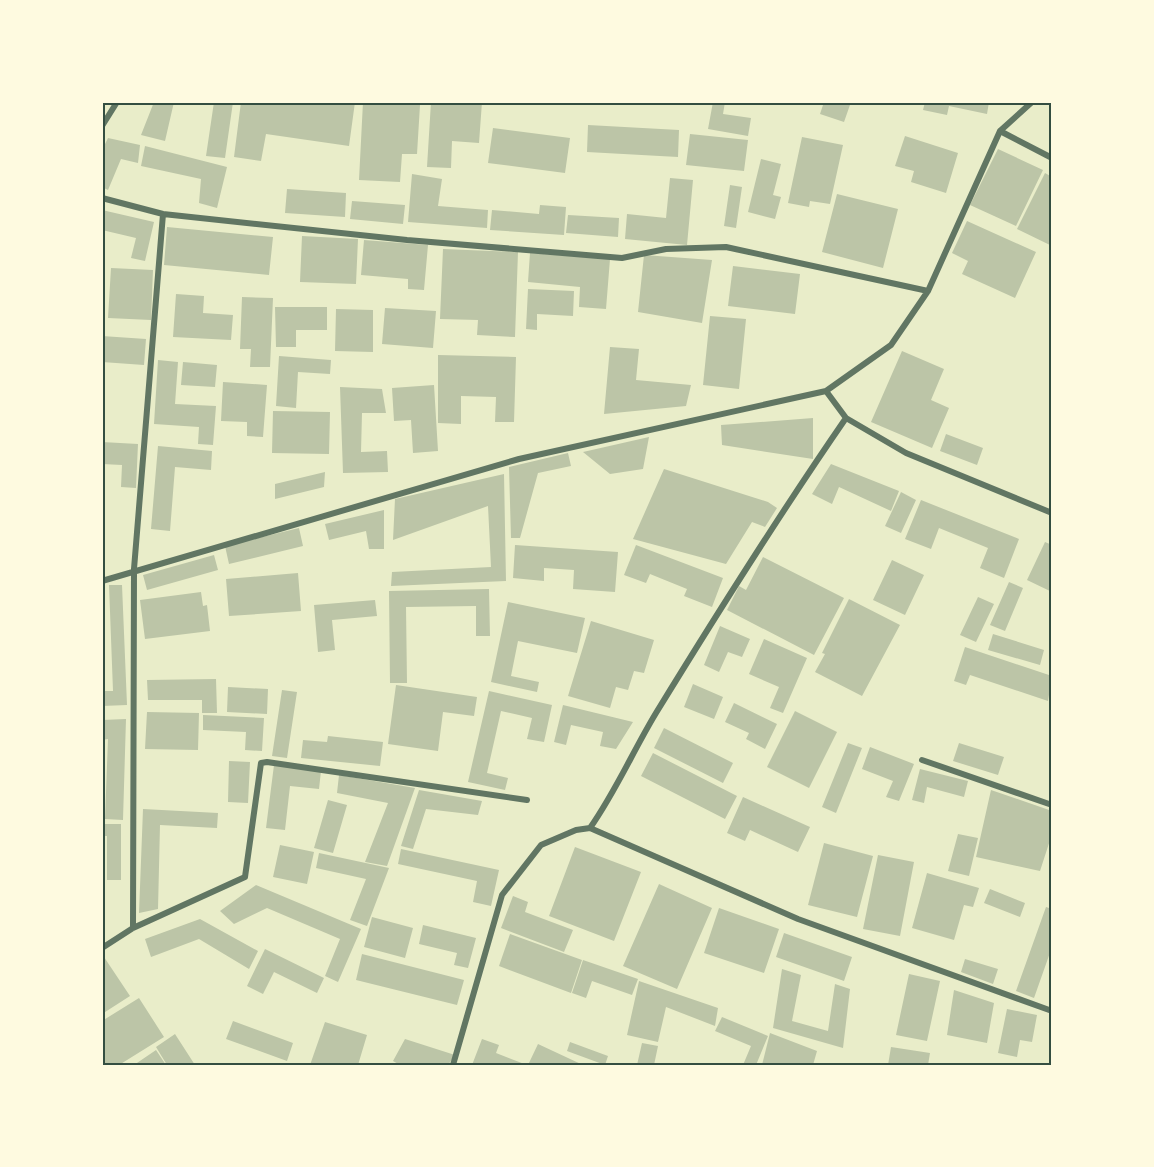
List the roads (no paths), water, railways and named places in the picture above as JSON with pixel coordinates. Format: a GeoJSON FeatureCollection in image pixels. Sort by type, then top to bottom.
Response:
{"type":"FeatureCollection","features":[{"type":"Feature","properties":{"kind":"street"},"geometry":{"type":"LineString","coordinates":[[102,126],[117,102]]}},
{"type":"Feature","properties":{"kind":"street"},"geometry":{"type":"LineString","coordinates":[[102,581],[134,569],[519,459],[826,391],[891,345],[928,291],[1000,131],[1032,102]]}},
{"type":"Feature","properties":{"kind":"street"},"geometry":{"type":"LineString","coordinates":[[1000,131],[1052,158]]}},
{"type":"Feature","properties":{"kind":"street"},"geometry":{"type":"LineString","coordinates":[[102,198],[163,214],[407,240],[622,258],[666,249],[726,248],[928,291]]}},
{"type":"Feature","properties":{"kind":"street"},"geometry":{"type":"LineString","coordinates":[[133,928],[134,569],[163,214]]}},
{"type":"Feature","properties":{"kind":"street"},"geometry":{"type":"LineString","coordinates":[[826,391],[846,418],[906,453],[1052,513]]}},
{"type":"Feature","properties":{"kind":"street"},"geometry":{"type":"LineString","coordinates":[[590,828],[607,803],[643,735],[758,546],[846,418]]}},
{"type":"Feature","properties":{"kind":"street"},"geometry":{"type":"LineString","coordinates":[[922,760],[1052,805]]}},
{"type":"Feature","properties":{"kind":"street"},"geometry":{"type":"LineString","coordinates":[[102,948],[133,928],[245,877],[261,763],[267,762],[527,800]]}},
{"type":"Feature","properties":{"kind":"street"},"geometry":{"type":"LineString","coordinates":[[453,1065],[502,896],[542,844],[576,830],[590,828],[798,919],[1052,1011]]}}]}
